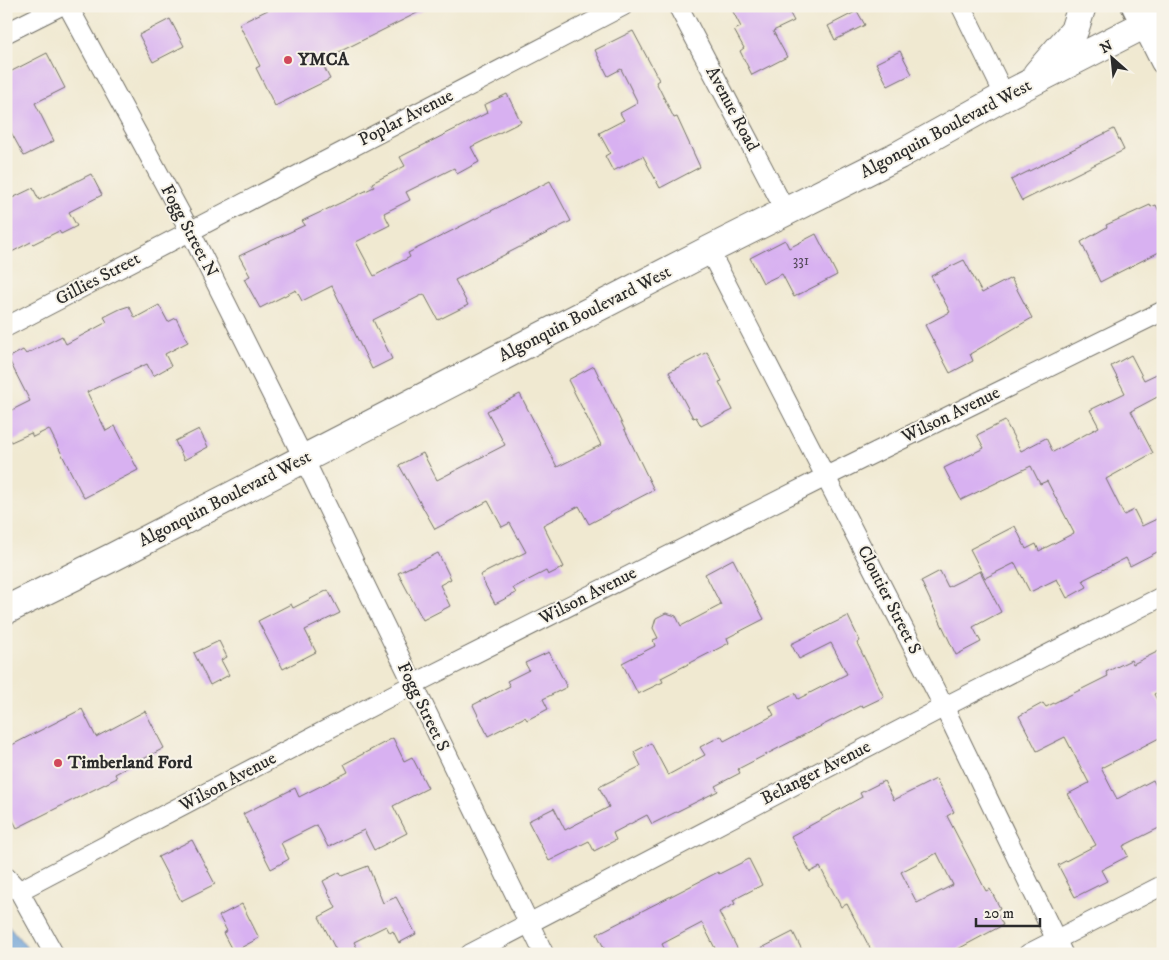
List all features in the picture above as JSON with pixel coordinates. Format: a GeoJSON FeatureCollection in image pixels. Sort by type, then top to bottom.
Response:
{"type":"FeatureCollection","features":[{"type":"Feature","properties":{"kind":"main road"},"geometry":{"type":"LineString","coordinates":[[1030,83],[1074,31],[1082,6]]}},
{"type":"Feature","properties":{"kind":"main road","name":"Algonquin Boulevard West"},"geometry":{"type":"LineString","coordinates":[[6,610],[304,459],[708,250],[899,155],[1030,83],[1147,15]]}},
{"type":"Feature","properties":{"kind":"street"},"geometry":{"type":"LineString","coordinates":[[6,33],[60,6]]}},
{"type":"Feature","properties":{"kind":"street","name":"Fogg Street N"},"geometry":{"type":"LineString","coordinates":[[68,6],[190,231],[304,459]]}},
{"type":"Feature","properties":{"kind":"street","name":"Poplar Avenue"},"geometry":{"type":"LineString","coordinates":[[190,231],[623,6]]}},
{"type":"Feature","properties":{"kind":"street","name":"Avenue Road"},"geometry":{"type":"LineString","coordinates":[[678,6],[786,212]]}},
{"type":"Feature","properties":{"kind":"street"},"geometry":{"type":"LineString","coordinates":[[961,6],[1006,96]]}},
{"type":"Feature","properties":{"kind":"street"},"geometry":{"type":"LineString","coordinates":[[1147,15],[1163,62]]}},
{"type":"Feature","properties":{"kind":"street","name":"Gillies Street"},"geometry":{"type":"LineString","coordinates":[[6,327],[190,231]]}},
{"type":"Feature","properties":{"kind":"street","name":"Cloutier Street S"},"geometry":{"type":"LineString","coordinates":[[708,250],[944,707],[1060,947]]}},
{"type":"Feature","properties":{"kind":"street","name":"Wilson Avenue"},"geometry":{"type":"LineString","coordinates":[[19,891],[412,685],[825,477],[1163,311]]}},
{"type":"Feature","properties":{"kind":"street","name":"Fogg Street S"},"geometry":{"type":"LineString","coordinates":[[304,459],[544,954]]}},
{"type":"Feature","properties":{"kind":"street","name":"Belanger Avenue"},"geometry":{"type":"LineString","coordinates":[[470,954],[944,707],[1163,596]]}},
{"type":"Feature","properties":{"kind":"street"},"geometry":{"type":"LineString","coordinates":[[6,877],[19,891],[54,954]]}},
{"type":"Feature","properties":{"kind":"street"},"geometry":{"type":"LineString","coordinates":[[1028,954],[1060,947],[1163,885]]}},
{"type":"Feature","properties":{"kind":"water"},"geometry":{"type":"Polygon","coordinates":[[[6,922],[32,954],[6,954],[6,922]]]}},
{"type":"Feature","properties":{"kind":"building","name":"YMCA"},"geometry":{"type":"Polygon","coordinates":[[[276,6],[431,6],[321,61],[330,79],[275,106],[256,68],[260,66],[239,24],[276,6]]]}},
{"type":"Feature","properties":{"kind":"building"},"geometry":{"type":"Polygon","coordinates":[[[730,6],[786,6],[794,21],[773,31],[787,57],[752,75],[740,51],[744,48],[734,30],[741,27],[730,6]]]}},
{"type":"Feature","properties":{"kind":"building"},"geometry":{"type":"Polygon","coordinates":[[[857,11],[865,25],[835,40],[828,26],[857,11]]]}},
{"type":"Feature","properties":{"kind":"building"},"geometry":{"type":"Polygon","coordinates":[[[170,19],[184,46],[153,62],[139,35],[170,19]]]}},
{"type":"Feature","properties":{"kind":"building"},"geometry":{"type":"Polygon","coordinates":[[[633,31],[659,80],[656,82],[674,118],[677,117],[700,167],[660,188],[643,156],[613,171],[605,156],[610,153],[599,133],[624,120],[620,113],[638,103],[621,69],[608,76],[595,50],[633,31]]]}},
{"type":"Feature","properties":{"kind":"building"},"geometry":{"type":"Polygon","coordinates":[[[900,51],[912,74],[888,86],[876,63],[900,51]]]}},
{"type":"Feature","properties":{"kind":"building"},"geometry":{"type":"Polygon","coordinates":[[[47,53],[65,88],[35,103],[54,141],[24,156],[6,123],[6,74],[47,53]]]}},
{"type":"Feature","properties":{"kind":"building"},"geometry":{"type":"Polygon","coordinates":[[[507,94],[521,122],[471,147],[479,162],[457,174],[454,168],[406,192],[410,200],[384,213],[390,225],[356,242],[374,276],[410,257],[408,253],[550,181],[571,221],[455,280],[468,305],[438,320],[424,294],[373,320],[392,359],[372,369],[332,286],[302,301],[296,290],[260,308],[244,279],[250,276],[239,256],[305,225],[302,221],[374,187],[372,183],[405,166],[400,157],[487,113],[484,105],[507,94]]]}},
{"type":"Feature","properties":{"kind":"building"},"geometry":{"type":"Polygon","coordinates":[[[1114,129],[1124,150],[1022,201],[1011,180],[1114,129]]]}},
{"type":"Feature","properties":{"kind":"building"},"geometry":{"type":"Polygon","coordinates":[[[91,174],[102,195],[69,212],[77,226],[61,234],[59,231],[33,244],[31,242],[6,255],[6,201],[33,188],[39,200],[91,174]]]}},
{"type":"Feature","properties":{"kind":"building"},"geometry":{"type":"Polygon","coordinates":[[[1150,205],[1151,207],[1156,205],[1163,219],[1163,250],[1100,282],[1081,242],[1107,227],[1106,225],[1150,205]]]}},
{"type":"Feature","properties":{"kind":"building"},"geometry":{"type":"Polygon","coordinates":[[[816,234],[837,275],[794,297],[782,274],[763,283],[750,258],[785,240],[789,248],[816,234]]]}},
{"type":"Feature","properties":{"kind":"building"},"geometry":{"type":"Polygon","coordinates":[[[964,260],[982,293],[1011,278],[1032,318],[970,354],[973,361],[950,373],[925,325],[950,312],[931,276],[964,260]]]}},
{"type":"Feature","properties":{"kind":"building"},"geometry":{"type":"Polygon","coordinates":[[[159,305],[168,322],[176,318],[188,342],[165,354],[171,366],[153,376],[147,364],[87,392],[106,431],[115,426],[138,470],[84,498],[49,429],[33,437],[31,433],[11,442],[6,433],[6,413],[30,401],[8,358],[23,350],[26,354],[62,336],[66,344],[107,322],[104,317],[120,309],[129,306],[135,318],[159,305]]]}},
{"type":"Feature","properties":{"kind":"building"},"geometry":{"type":"Polygon","coordinates":[[[707,352],[722,381],[719,382],[733,410],[701,426],[696,417],[693,418],[669,372],[707,352]]]}},
{"type":"Feature","properties":{"kind":"building"},"geometry":{"type":"Polygon","coordinates":[[[1131,355],[1144,380],[1163,371],[1163,394],[1131,411],[1153,453],[1106,479],[1124,515],[1134,510],[1142,526],[1163,516],[1163,549],[1130,566],[1126,558],[1083,580],[1087,587],[1067,598],[1057,579],[1030,592],[1015,563],[985,578],[970,549],[1015,526],[1026,549],[1036,544],[1039,551],[1074,533],[1047,481],[1040,484],[1031,466],[961,500],[944,468],[984,448],[977,435],[1005,421],[1021,451],[1046,438],[1053,452],[1099,427],[1090,410],[1125,393],[1111,366],[1131,355]]]}},
{"type":"Feature","properties":{"kind":"building"},"geometry":{"type":"Polygon","coordinates":[[[594,366],[654,490],[589,524],[579,506],[543,525],[564,567],[548,575],[546,571],[513,588],[516,593],[495,604],[480,575],[526,552],[510,523],[502,527],[488,501],[435,529],[399,465],[423,453],[437,480],[505,445],[487,411],[520,394],[557,467],[601,445],[568,380],[594,366]]]}},
{"type":"Feature","properties":{"kind":"building"},"geometry":{"type":"Polygon","coordinates":[[[199,429],[208,447],[184,460],[175,441],[199,429]]]}},
{"type":"Feature","properties":{"kind":"building"},"geometry":{"type":"Polygon","coordinates":[[[438,553],[451,579],[440,585],[450,606],[423,620],[398,573],[438,553]]]}},
{"type":"Feature","properties":{"kind":"building"},"geometry":{"type":"Polygon","coordinates":[[[733,559],[764,619],[727,638],[729,643],[661,678],[663,682],[638,694],[622,663],[655,646],[653,640],[658,638],[653,628],[656,618],[666,613],[676,616],[681,626],[721,605],[705,574],[733,559]]]}},
{"type":"Feature","properties":{"kind":"building"},"geometry":{"type":"Polygon","coordinates":[[[940,571],[948,587],[980,571],[1001,612],[973,627],[981,642],[956,655],[921,581],[940,571]]]}},
{"type":"Feature","properties":{"kind":"building"},"geometry":{"type":"Polygon","coordinates":[[[328,590],[340,613],[305,630],[316,652],[283,669],[258,621],[291,604],[293,608],[328,590]]]}},
{"type":"Feature","properties":{"kind":"building"},"geometry":{"type":"Polygon","coordinates":[[[848,616],[860,641],[857,643],[884,697],[863,707],[862,705],[738,769],[740,773],[715,786],[718,791],[652,824],[647,815],[613,833],[616,840],[594,851],[589,841],[549,861],[528,821],[554,808],[565,830],[609,807],[599,787],[641,766],[634,752],[651,743],[668,775],[705,755],[700,747],[721,736],[724,741],[774,715],[769,706],[795,693],[798,699],[847,674],[831,643],[799,659],[791,644],[848,616]]]}},
{"type":"Feature","properties":{"kind":"building"},"geometry":{"type":"Polygon","coordinates":[[[219,641],[227,657],[221,660],[229,675],[210,685],[194,653],[219,641]]]}},
{"type":"Feature","properties":{"kind":"building"},"geometry":{"type":"Polygon","coordinates":[[[1163,649],[1163,690],[1154,694],[1163,711],[1163,736],[1101,768],[1117,799],[1153,780],[1163,799],[1163,826],[1123,846],[1128,856],[1101,870],[1107,881],[1075,897],[1058,865],[1096,845],[1068,794],[1089,783],[1065,737],[1037,751],[1019,716],[1043,703],[1046,707],[1108,676],[1106,672],[1131,660],[1133,664],[1163,649]]]}},
{"type":"Feature","properties":{"kind":"building"},"geometry":{"type":"Polygon","coordinates":[[[549,652],[567,687],[543,699],[548,709],[527,720],[525,717],[488,736],[473,705],[510,686],[507,681],[529,670],[525,663],[549,652]]]}},
{"type":"Feature","properties":{"kind":"building","name":"Timberland Ford"},"geometry":{"type":"Polygon","coordinates":[[[82,709],[96,737],[145,711],[164,748],[115,774],[117,778],[17,828],[6,807],[6,748],[82,709]]]}},
{"type":"Feature","properties":{"kind":"building"},"geometry":{"type":"Polygon","coordinates":[[[393,738],[404,761],[412,757],[428,788],[393,806],[407,833],[374,850],[364,830],[328,847],[317,825],[281,843],[289,859],[271,869],[243,814],[295,788],[299,797],[348,772],[344,764],[393,738]]]}},
{"type":"Feature","properties":{"kind":"building"},"geometry":{"type":"Polygon","coordinates":[[[936,779],[954,812],[947,816],[986,891],[990,889],[1000,908],[996,911],[1003,925],[958,949],[961,954],[873,954],[847,904],[841,907],[820,867],[810,872],[791,836],[862,797],[860,793],[884,781],[894,800],[936,779]],[[937,853],[901,872],[917,903],[953,885],[937,853]]]}},
{"type":"Feature","properties":{"kind":"building"},"geometry":{"type":"Polygon","coordinates":[[[192,840],[215,884],[181,901],[158,857],[192,840]]]}},
{"type":"Feature","properties":{"kind":"building"},"geometry":{"type":"Polygon","coordinates":[[[749,859],[762,885],[733,900],[735,904],[719,912],[740,954],[718,954],[702,923],[662,944],[667,954],[607,954],[597,934],[718,872],[719,874],[749,859]]]}},
{"type":"Feature","properties":{"kind":"building"},"geometry":{"type":"Polygon","coordinates":[[[368,866],[383,903],[396,897],[416,934],[399,943],[393,931],[390,933],[386,926],[354,942],[360,954],[338,954],[319,917],[336,908],[323,881],[340,872],[342,876],[368,866]]]}},
{"type":"Feature","properties":{"kind":"building"},"geometry":{"type":"Polygon","coordinates":[[[242,904],[259,938],[233,952],[223,933],[227,931],[219,916],[242,904]]]}},
{"type":"Feature","properties":{"kind":"building"},"geometry":{"type":"Polygon","coordinates":[[[793,932],[804,954],[750,954],[793,932]]]}},
{"type":"Feature","properties":{"kind":"place","name":"YMCA"},"geometry":{"type":"Point","coordinates":[288,60]}},
{"type":"Feature","properties":{"kind":"place","name":"Timberland Ford"},"geometry":{"type":"Point","coordinates":[58,763]}}]}
